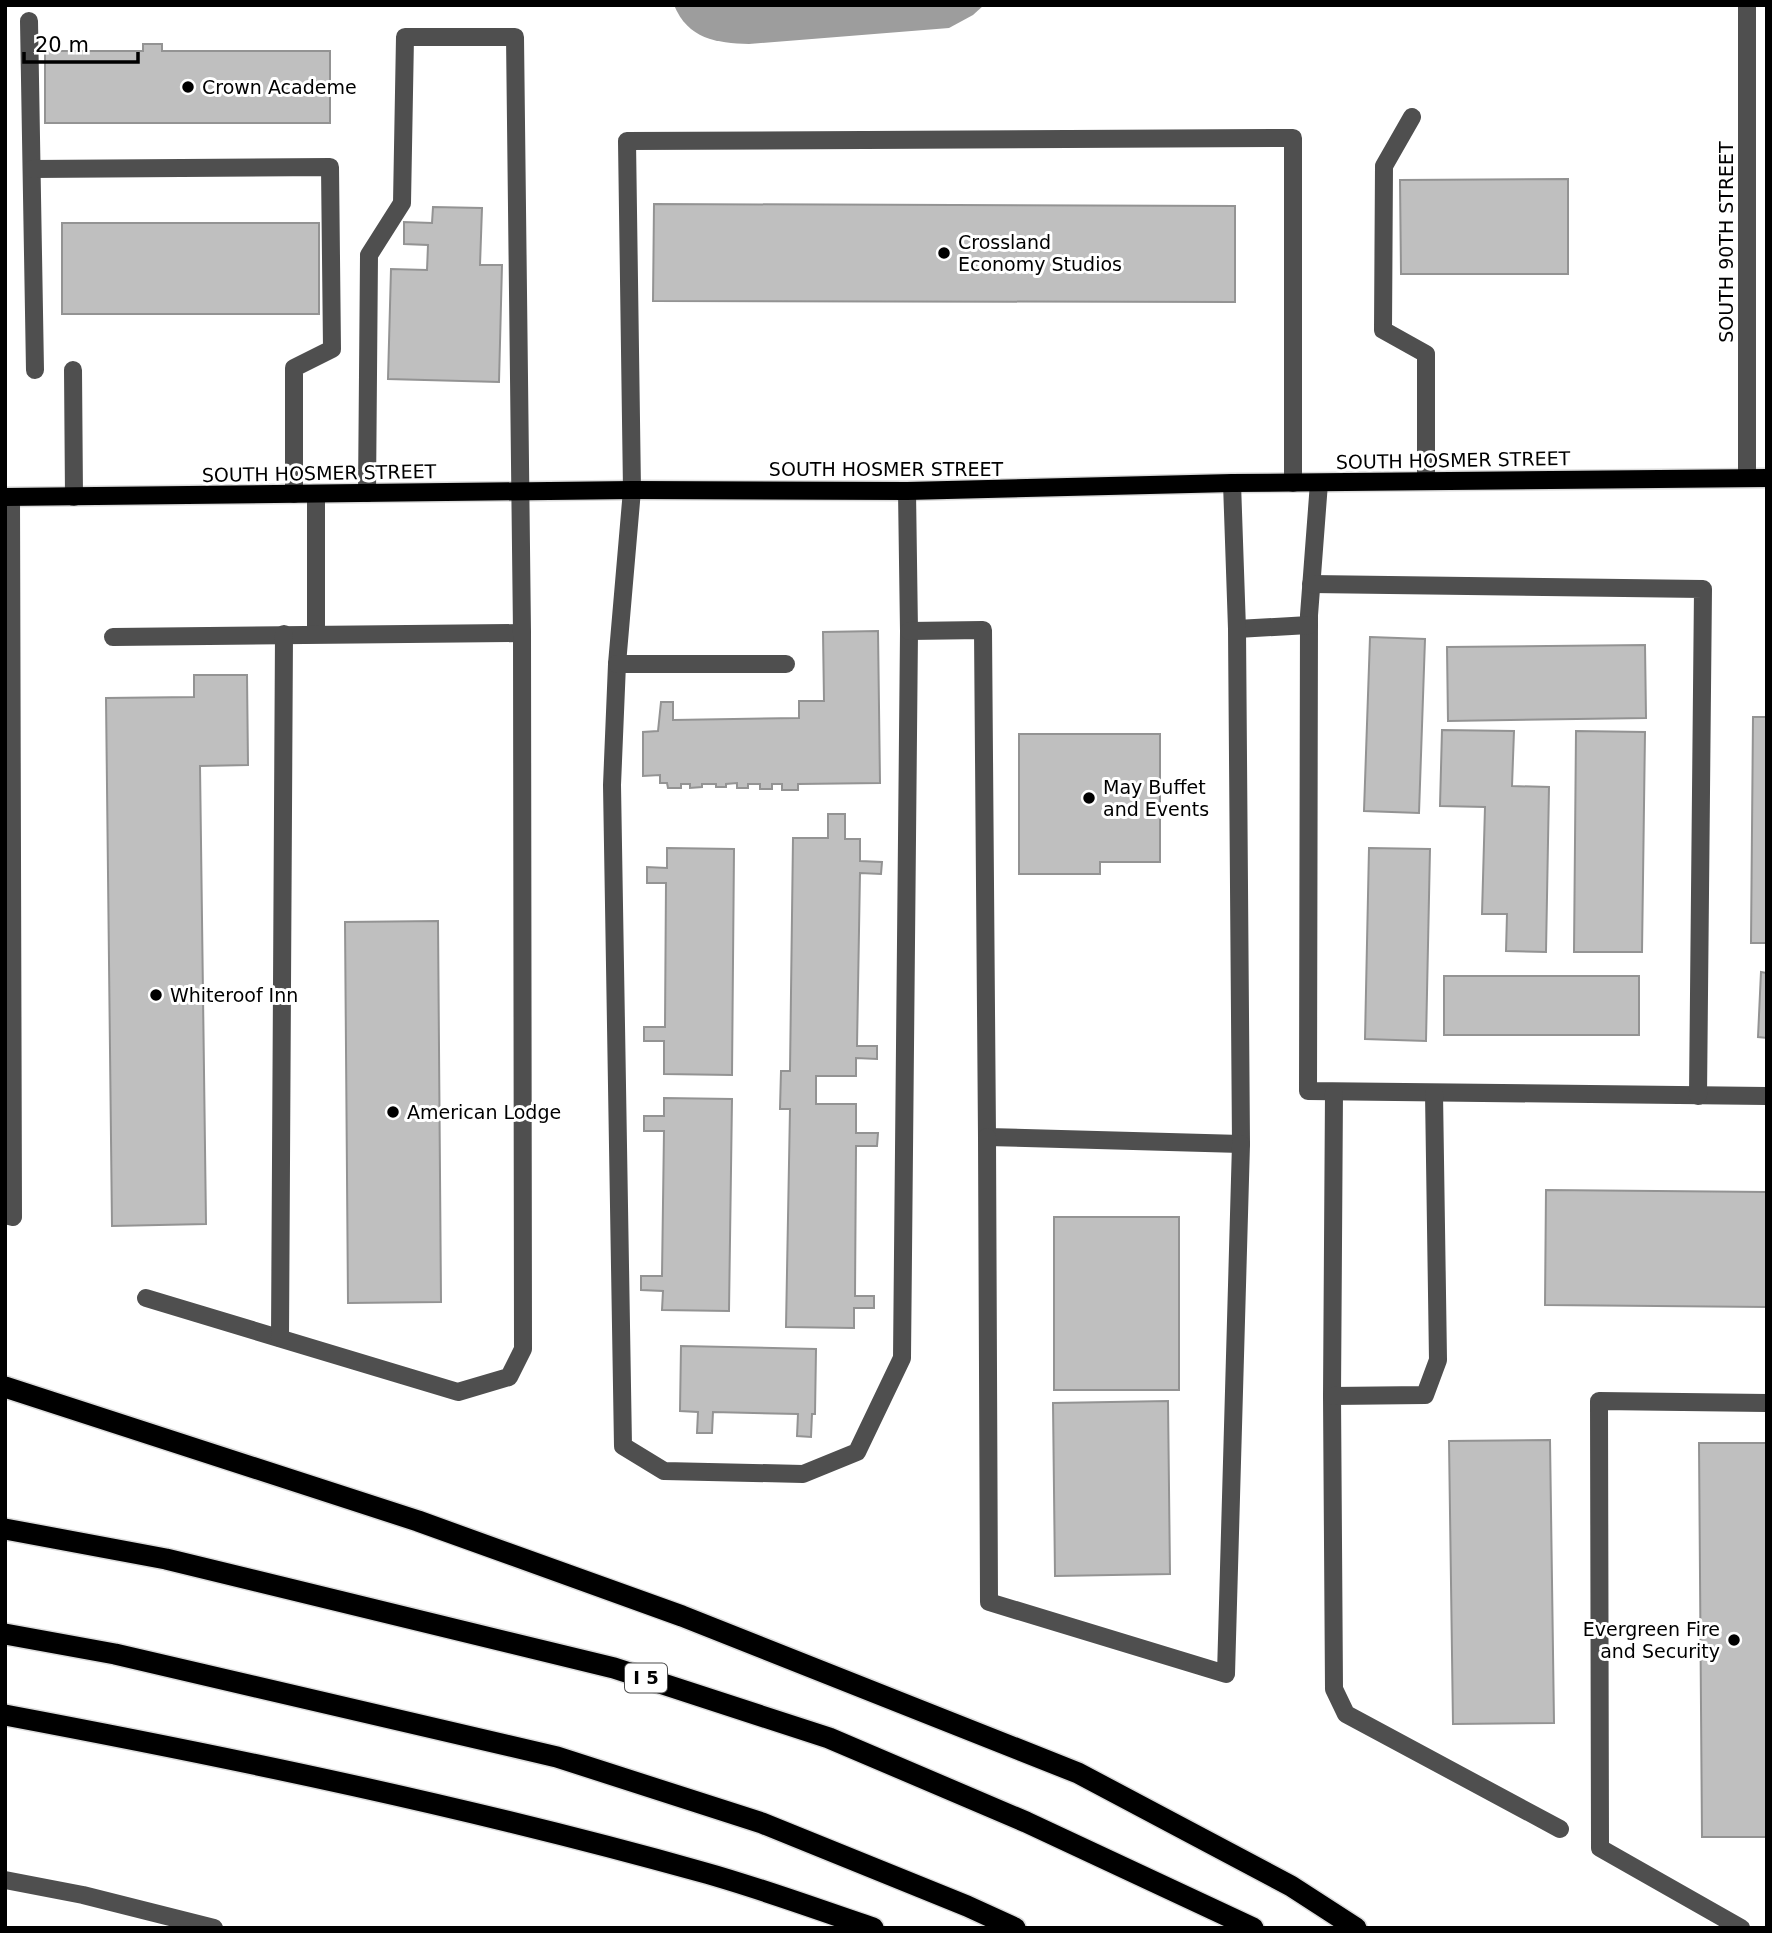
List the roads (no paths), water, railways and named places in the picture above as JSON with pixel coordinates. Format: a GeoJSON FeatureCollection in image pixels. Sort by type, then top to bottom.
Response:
{"type":"FeatureCollection","features":[{"type":"Feature","properties":{"kind":"highway"},"geometry":{"type":"LineString","coordinates":[[5,1387],[418,1521],[682,1615],[1078,1773],[1292,1886],[1356,1928]]}},
{"type":"Feature","properties":{"kind":"highway","name":"I 5"},"geometry":{"type":"LineString","coordinates":[[5,1529],[166,1559],[614,1668],[829,1738],[1026,1822],[1253,1928]]}},
{"type":"Feature","properties":{"kind":"highway"},"geometry":{"type":"LineString","coordinates":[[5,1634],[115,1654],[556,1758],[762,1823],[1015,1928]]}},
{"type":"Feature","properties":{"kind":"highway"},"geometry":{"type":"LineString","coordinates":[[5,1715],[173,1747],[500,1819],[704,1872],[873,1928]]}},
{"type":"Feature","properties":{"kind":"main road","name":"SOUTH HOSMER STREET"},"geometry":{"type":"LineString","coordinates":[[8,497],[632,490],[907,491],[1293,483],[1767,478]]}},
{"type":"Feature","properties":{"kind":"street","name":"SOUTH 90TH STREET"},"geometry":{"type":"LineString","coordinates":[[1747,5],[1747,478]]}},
{"type":"Feature","properties":{"kind":"street"},"geometry":{"type":"LineString","coordinates":[[29,21],[35,370]]}},
{"type":"Feature","properties":{"kind":"street"},"geometry":{"type":"LineString","coordinates":[[146,1298],[458,1392],[509,1377],[523,1349],[522,633],[514,37],[405,37],[402,203],[369,255],[367,493]]}},
{"type":"Feature","properties":{"kind":"street"},"geometry":{"type":"LineString","coordinates":[[1412,117],[1384,166],[1382,330],[1426,354],[1426,481]]}},
{"type":"Feature","properties":{"kind":"street"},"geometry":{"type":"LineString","coordinates":[[907,491],[909,631],[902,1358],[857,1452],[803,1474],[664,1471],[623,1446],[612,785],[617,664],[632,490],[627,141],[1293,138],[1293,483]]}},
{"type":"Feature","properties":{"kind":"street"},"geometry":{"type":"LineString","coordinates":[[32,169],[330,167],[332,349],[294,368],[294,494]]}},
{"type":"Feature","properties":{"kind":"street"},"geometry":{"type":"LineString","coordinates":[[73,370],[74,496]]}},
{"type":"Feature","properties":{"kind":"street"},"geometry":{"type":"LineString","coordinates":[[1319,483],[1309,625],[1308,1091],[1767,1096]]}},
{"type":"Feature","properties":{"kind":"street"},"geometry":{"type":"LineString","coordinates":[[909,631],[983,630],[989,1602],[1226,1674],[1241,1143],[1237,629],[1232,484]]}},
{"type":"Feature","properties":{"kind":"street"},"geometry":{"type":"LineString","coordinates":[[316,494],[316,634]]}},
{"type":"Feature","properties":{"kind":"street"},"geometry":{"type":"LineString","coordinates":[[5,1215],[13,1217],[8,497]]}},
{"type":"Feature","properties":{"kind":"street"},"geometry":{"type":"LineString","coordinates":[[1311,584],[1703,589],[1698,1096]]}},
{"type":"Feature","properties":{"kind":"street"},"geometry":{"type":"LineString","coordinates":[[1237,629],[1309,625]]}},
{"type":"Feature","properties":{"kind":"street"},"geometry":{"type":"LineString","coordinates":[[113,637],[522,633]]}},
{"type":"Feature","properties":{"kind":"street"},"geometry":{"type":"LineString","coordinates":[[280,1338],[284,634]]}},
{"type":"Feature","properties":{"kind":"street"},"geometry":{"type":"LineString","coordinates":[[617,664],[786,664]]}},
{"type":"Feature","properties":{"kind":"street"},"geometry":{"type":"LineString","coordinates":[[1334,1092],[1334,1689],[1346,1714],[1560,1829]]}},
{"type":"Feature","properties":{"kind":"street"},"geometry":{"type":"LineString","coordinates":[[1332,1396],[1425,1395],[1438,1360],[1434,1093]]}},
{"type":"Feature","properties":{"kind":"street"},"geometry":{"type":"LineString","coordinates":[[987,1137],[1241,1143]]}},
{"type":"Feature","properties":{"kind":"street"},"geometry":{"type":"LineString","coordinates":[[1741,1928],[1600,1848],[1599,1401],[1767,1403]]}},
{"type":"Feature","properties":{"kind":"street"},"geometry":{"type":"LineString","coordinates":[[5,1880],[83,1895],[214,1928]]}},
{"type":"Feature","properties":{"kind":"place","name":"Crown Academe"},"geometry":{"type":"Point","coordinates":[188,87]}},
{"type":"Feature","properties":{"kind":"place","name":"Crossland Economy Studios"},"geometry":{"type":"Point","coordinates":[944,253]}},
{"type":"Feature","properties":{"kind":"place","name":"May Buffet and Events"},"geometry":{"type":"Point","coordinates":[1089,798]}},
{"type":"Feature","properties":{"kind":"place","name":"Whiteroof Inn"},"geometry":{"type":"Point","coordinates":[156,995]}},
{"type":"Feature","properties":{"kind":"place","name":"American Lodge"},"geometry":{"type":"Point","coordinates":[393,1112]}},
{"type":"Feature","properties":{"kind":"place","name":"Evergreen Fire and Security"},"geometry":{"type":"Point","coordinates":[1734,1640]}}]}
